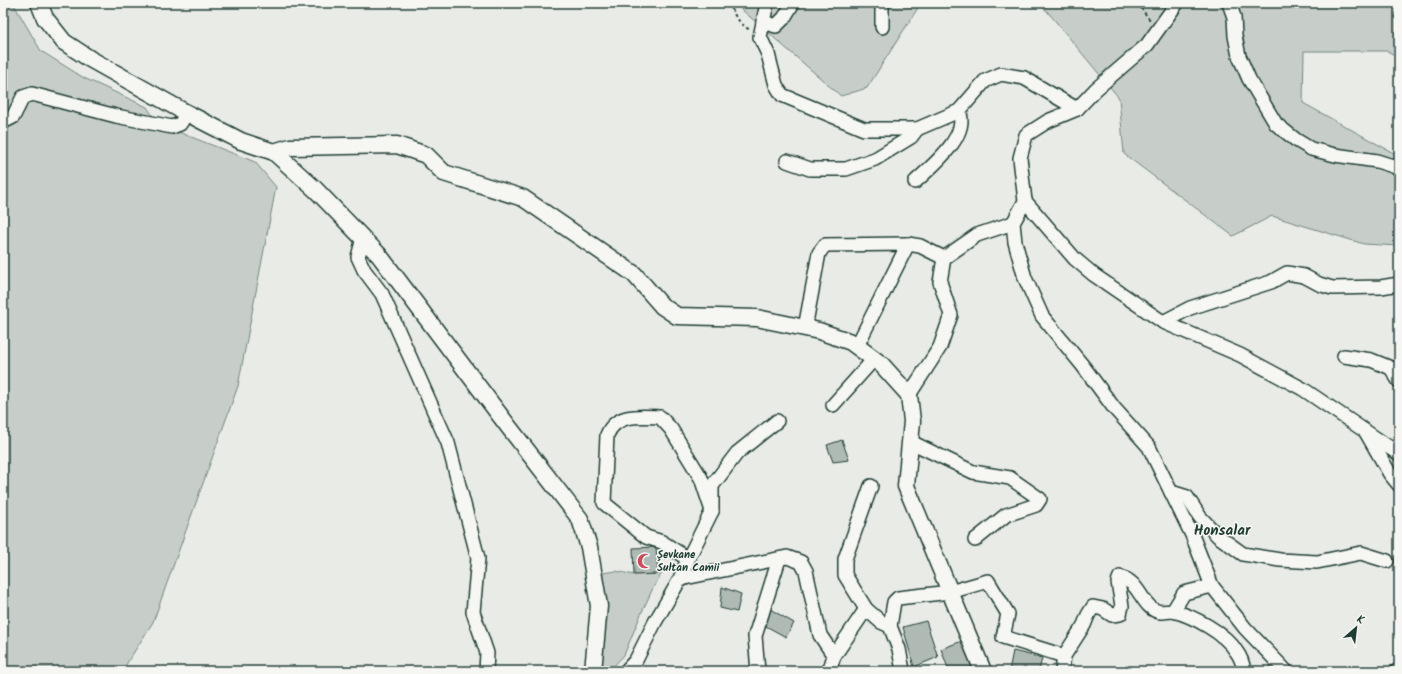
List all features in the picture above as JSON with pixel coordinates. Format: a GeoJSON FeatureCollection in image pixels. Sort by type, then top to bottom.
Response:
{"type":"FeatureCollection","features":[{"type":"Feature","properties":{"kind":"main road"},"geometry":{"type":"LineString","coordinates":[[39,3],[45,18],[64,42],[90,59],[241,141],[274,152],[316,190],[379,255],[580,519],[589,547],[599,606],[593,671]]}},
{"type":"Feature","properties":{"kind":"main road"},"geometry":{"type":"LineString","coordinates":[[274,152],[290,147],[397,146],[426,155],[444,173],[523,198],[634,274],[662,306],[677,316],[758,318],[819,331],[851,342],[858,346],[882,365],[909,395],[912,421],[906,486],[983,671]]}},
{"type":"Feature","properties":{"kind":"street"},"geometry":{"type":"LineString","coordinates":[[766,3],[760,36],[768,54],[776,84],[782,95],[864,129],[917,129],[959,111],[985,81],[1001,74],[1024,78],[1077,109]]}},
{"type":"Feature","properties":{"kind":"street"},"geometry":{"type":"LineString","coordinates":[[763,22],[776,26],[784,18],[793,3]]}},
{"type":"Feature","properties":{"kind":"street"},"geometry":{"type":"LineString","coordinates":[[882,3],[882,27]]}},
{"type":"Feature","properties":{"kind":"street"},"geometry":{"type":"LineString","coordinates":[[1177,3],[1147,45],[1096,89],[1077,109],[1048,121],[1026,135],[1020,158],[1025,200],[1075,259],[1094,275],[1163,322],[1240,354],[1302,389],[1399,454]]}},
{"type":"Feature","properties":{"kind":"street"},"geometry":{"type":"LineString","coordinates":[[1229,3],[1234,17],[1235,36],[1239,56],[1248,79],[1276,124],[1296,140],[1311,148],[1335,155],[1377,161],[1399,168]]}},
{"type":"Feature","properties":{"kind":"street"},"geometry":{"type":"LineString","coordinates":[[3,122],[13,117],[23,97],[32,94],[116,116],[172,127],[180,124],[187,113]]}},
{"type":"Feature","properties":{"kind":"street"},"geometry":{"type":"LineString","coordinates":[[916,182],[948,151],[959,130],[962,117],[959,111]]}},
{"type":"Feature","properties":{"kind":"street"},"geometry":{"type":"LineString","coordinates":[[787,161],[810,169],[846,168],[875,159],[911,137],[917,129]]}},
{"type":"Feature","properties":{"kind":"street"},"geometry":{"type":"LineString","coordinates":[[1025,200],[1013,223],[1015,242],[1025,278],[1042,316],[1083,366],[1114,408],[1149,447],[1192,535],[1212,586],[1245,628],[1286,671]]}},
{"type":"Feature","properties":{"kind":"street"},"geometry":{"type":"LineString","coordinates":[[909,395],[940,347],[951,315],[940,282],[944,258],[978,235],[1013,223]]}},
{"type":"Feature","properties":{"kind":"street"},"geometry":{"type":"LineString","coordinates":[[363,238],[358,257],[364,270],[382,294],[448,443],[478,558],[473,612],[487,653],[486,671]]}},
{"type":"Feature","properties":{"kind":"street"},"geometry":{"type":"LineString","coordinates":[[858,346],[908,244]]}},
{"type":"Feature","properties":{"kind":"street"},"geometry":{"type":"LineString","coordinates":[[805,328],[819,253],[825,245],[908,244],[920,246],[944,258]]}},
{"type":"Feature","properties":{"kind":"street"},"geometry":{"type":"LineString","coordinates":[[1163,322],[1190,308],[1272,282],[1287,273],[1304,276],[1319,284],[1332,288],[1381,287],[1399,284]]}},
{"type":"Feature","properties":{"kind":"street"},"geometry":{"type":"LineString","coordinates":[[1344,356],[1371,360],[1391,368],[1399,381]]}},
{"type":"Feature","properties":{"kind":"street"},"geometry":{"type":"LineString","coordinates":[[832,405],[874,359]]}},
{"type":"Feature","properties":{"kind":"street"},"geometry":{"type":"LineString","coordinates":[[688,559],[662,542],[646,537],[604,503],[607,435],[609,429],[616,422],[624,418],[636,416],[660,417],[671,429],[702,478],[712,511]]}},
{"type":"Feature","properties":{"kind":"street"},"geometry":{"type":"LineString","coordinates":[[626,671],[636,660],[655,622],[679,581],[688,559],[712,511],[712,486],[737,453],[777,421]]}},
{"type":"Feature","properties":{"kind":"street"},"geometry":{"type":"LineString","coordinates":[[1367,432],[1390,474],[1399,485]]}},
{"type":"Feature","properties":{"kind":"street"},"geometry":{"type":"LineString","coordinates":[[911,442],[973,472],[1010,478],[1040,499],[1036,505],[1006,516],[975,540]]}},
{"type":"Feature","properties":{"kind":"street"},"geometry":{"type":"LineString","coordinates":[[871,486],[845,559],[845,574],[866,609],[881,622],[890,626]]}},
{"type":"Feature","properties":{"kind":"street"},"geometry":{"type":"LineString","coordinates":[[1171,492],[1187,497],[1200,517],[1218,536],[1243,554],[1280,560],[1317,562],[1361,553],[1387,561]]}},
{"type":"Feature","properties":{"kind":"street"},"geometry":{"type":"LineString","coordinates":[[679,581],[685,578],[787,557],[794,558],[801,562],[806,571],[820,635],[834,656]]}},
{"type":"Feature","properties":{"kind":"street"},"geometry":{"type":"LineString","coordinates":[[758,671],[755,636],[779,559]]}},
{"type":"Feature","properties":{"kind":"street"},"geometry":{"type":"LineString","coordinates":[[1062,671],[1064,656],[1084,625],[1088,614],[1093,607],[1103,609],[1112,615],[1120,614],[1122,606],[1118,582],[1120,577],[1126,578],[1134,585],[1149,606],[1159,612],[1173,611],[1181,613],[1202,623],[1222,636],[1236,650],[1244,671]]}},
{"type":"Feature","properties":{"kind":"street"},"geometry":{"type":"LineString","coordinates":[[904,671],[899,649],[890,626],[894,602],[898,598],[950,592],[988,581],[1008,614],[1003,637],[1064,656]]}},
{"type":"Feature","properties":{"kind":"street"},"geometry":{"type":"LineString","coordinates":[[1173,611],[1184,593],[1212,586]]}},
{"type":"Feature","properties":{"kind":"street"},"geometry":{"type":"LineString","coordinates":[[829,671],[834,656],[866,609]]}},
{"type":"Feature","properties":{"kind":"path"},"geometry":{"type":"LineString","coordinates":[[730,3],[732,12],[745,27],[760,36]]}},
{"type":"Feature","properties":{"kind":"path"},"geometry":{"type":"LineString","coordinates":[[1137,3],[1157,31]]}},
{"type":"Feature","properties":{"kind":"shaded area"},"geometry":{"type":"Polygon","coordinates":[[[3,3],[13,3],[41,51],[84,78],[147,107],[158,124],[255,162],[276,187],[238,386],[153,622],[122,671],[3,671],[3,3]]]}},
{"type":"Feature","properties":{"kind":"shaded area"},"geometry":{"type":"Polygon","coordinates":[[[734,3],[921,3],[867,88],[841,96],[734,3]]]}},
{"type":"Feature","properties":{"kind":"shaded area"},"geometry":{"type":"Polygon","coordinates":[[[1037,3],[1399,3],[1399,57],[1387,51],[1304,51],[1303,103],[1399,156],[1399,246],[1364,244],[1272,216],[1233,236],[1124,154],[1119,98],[1047,11],[1037,3]]]}},
{"type":"Feature","properties":{"kind":"shaded area"},"geometry":{"type":"Polygon","coordinates":[[[616,571],[634,575],[662,573],[653,588],[624,655],[609,671],[601,671],[604,646],[604,598],[602,573],[616,571]]]}},
{"type":"Feature","properties":{"kind":"building"},"geometry":{"type":"Polygon","coordinates":[[[842,440],[849,460],[833,462],[827,445],[842,440]]]}},
{"type":"Feature","properties":{"kind":"building","name":"Şevkane Sultan Camii"},"geometry":{"type":"Polygon","coordinates":[[[656,547],[658,574],[634,575],[633,548],[656,547]]]}},
{"type":"Feature","properties":{"kind":"building"},"geometry":{"type":"Polygon","coordinates":[[[722,587],[741,594],[737,612],[720,608],[722,587]]]}},
{"type":"Feature","properties":{"kind":"building"},"geometry":{"type":"Polygon","coordinates":[[[770,609],[794,623],[786,637],[764,625],[770,609]]]}},
{"type":"Feature","properties":{"kind":"building"},"geometry":{"type":"Polygon","coordinates":[[[926,621],[938,657],[914,667],[903,627],[926,621]]]}},
{"type":"Feature","properties":{"kind":"building"},"geometry":{"type":"Polygon","coordinates":[[[962,641],[973,667],[962,671],[949,671],[941,649],[962,641]]]}},
{"type":"Feature","properties":{"kind":"building"},"geometry":{"type":"Polygon","coordinates":[[[1013,651],[1042,658],[1039,671],[1009,671],[1013,651]]]}},
{"type":"Feature","properties":{"kind":"place","name":"Şevkane Sultan Camii"},"geometry":{"type":"Point","coordinates":[645,561]}},
{"type":"Feature","properties":{"kind":"district","name":"Honsalar"},"geometry":{"type":"Point","coordinates":[1222,531]}}]}
